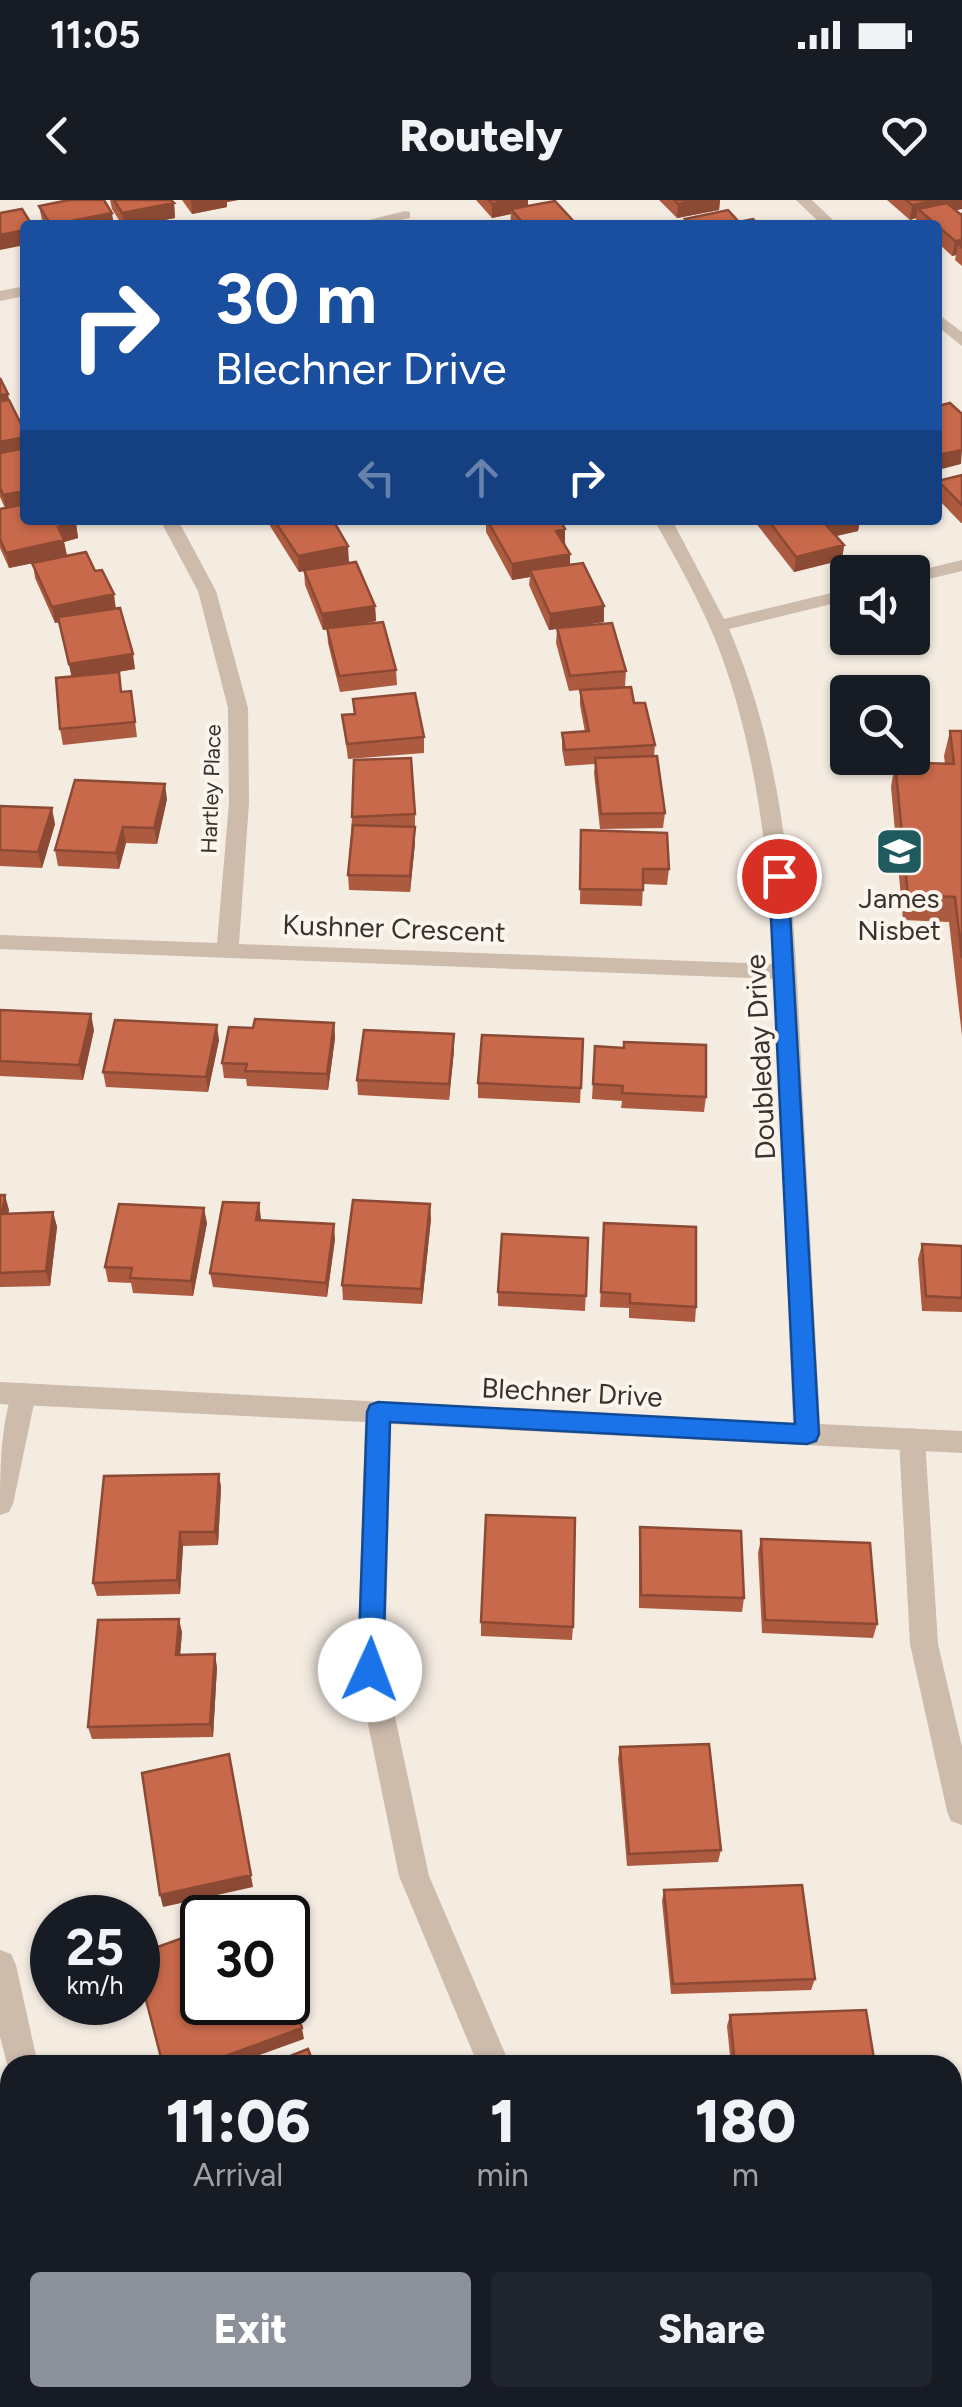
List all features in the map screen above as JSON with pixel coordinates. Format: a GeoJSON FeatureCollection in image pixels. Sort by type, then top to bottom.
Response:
{"type":"FeatureCollection","features":[{"type":"Feature","properties":{"kind":"street"},"geometry":{"type":"LineString","coordinates":[[393,200],[410,220]]}},
{"type":"Feature","properties":{"kind":"street"},"geometry":{"type":"LineString","coordinates":[[803,200],[825,220]]}},
{"type":"Feature","properties":{"kind":"street"},"geometry":{"type":"LineString","coordinates":[[942,324],[962,341]]}},
{"type":"Feature","properties":{"kind":"street","name":"Hartley Place"},"geometry":{"type":"LineString","coordinates":[[173,525],[207,591],[238,708],[239,803],[227,952]]}},
{"type":"Feature","properties":{"kind":"street","name":"Doubleday Drive"},"geometry":{"type":"LineString","coordinates":[[665,525],[692,566],[721,625],[744,692],[774,811],[786,972],[807,1434]]}},
{"type":"Feature","properties":{"kind":"street"},"geometry":{"type":"LineString","coordinates":[[930,573],[962,565]]}},
{"type":"Feature","properties":{"kind":"street"},"geometry":{"type":"LineString","coordinates":[[721,625],[830,598]]}},
{"type":"Feature","properties":{"kind":"street","name":"Kushner Crescent"},"geometry":{"type":"LineString","coordinates":[[0,942],[786,972]]}},
{"type":"Feature","properties":{"kind":"street"},"geometry":{"type":"LineString","coordinates":[[0,1504],[11,1394]]}},
{"type":"Feature","properties":{"kind":"street","name":"Blechner Drive"},"geometry":{"type":"LineString","coordinates":[[11,1394],[962,1442]]}},
{"type":"Feature","properties":{"kind":"street"},"geometry":{"type":"LineString","coordinates":[[378,1412],[370,1670],[414,1876],[490,2055]]}},
{"type":"Feature","properties":{"kind":"street"},"geometry":{"type":"LineString","coordinates":[[912,1440],[924,1644],[962,1810]]}},
{"type":"Feature","properties":{"kind":"street"},"geometry":{"type":"LineString","coordinates":[[0,1964],[20,2055]]}},
{"type":"Feature","properties":{"kind":"building"},"geometry":{"type":"Polygon","coordinates":[[[69,200],[104,200],[112,213],[76,220],[48,220],[39,206],[69,200]]]}},
{"type":"Feature","properties":{"kind":"building"},"geometry":{"type":"Polygon","coordinates":[[[114,200],[171,200],[174,203],[122,213],[114,200]]]}},
{"type":"Feature","properties":{"kind":"building"},"geometry":{"type":"Polygon","coordinates":[[[906,200],[938,200],[912,205],[906,200]]]}},
{"type":"Feature","properties":{"kind":"building"},"geometry":{"type":"Polygon","coordinates":[[[555,201],[572,220],[520,220],[511,209],[555,201]]]}},
{"type":"Feature","properties":{"kind":"building"},"geometry":{"type":"Polygon","coordinates":[[[947,203],[962,214],[962,240],[955,241],[942,230],[942,220],[931,220],[918,209],[947,203]]]}},
{"type":"Feature","properties":{"kind":"building"},"geometry":{"type":"Polygon","coordinates":[[[22,209],[29,220],[20,220],[20,231],[0,235],[0,213],[22,209]]]}},
{"type":"Feature","properties":{"kind":"building"},"geometry":{"type":"Polygon","coordinates":[[[728,210],[737,220],[686,220],[728,210]]]}},
{"type":"Feature","properties":{"kind":"building"},"geometry":{"type":"Polygon","coordinates":[[[0,378],[8,394],[0,395],[0,378]]]}},
{"type":"Feature","properties":{"kind":"building"},"geometry":{"type":"Polygon","coordinates":[[[9,400],[20,422],[20,438],[0,442],[0,401],[9,400]]]}},
{"type":"Feature","properties":{"kind":"building"},"geometry":{"type":"Polygon","coordinates":[[[950,403],[962,414],[962,450],[942,454],[942,405],[950,403]]]}},
{"type":"Feature","properties":{"kind":"building"},"geometry":{"type":"Polygon","coordinates":[[[20,449],[20,492],[3,495],[0,453],[20,449]]]}},
{"type":"Feature","properties":{"kind":"building"},"geometry":{"type":"Polygon","coordinates":[[[962,475],[962,505],[942,485],[942,480],[962,475]]]}},
{"type":"Feature","properties":{"kind":"building"},"geometry":{"type":"Polygon","coordinates":[[[20,505],[20,525],[67,525],[58,527],[64,540],[6,553],[0,539],[0,509],[20,505]]]}},
{"type":"Feature","properties":{"kind":"building"},"geometry":{"type":"Polygon","coordinates":[[[277,525],[336,525],[348,546],[298,556],[277,525]]]}},
{"type":"Feature","properties":{"kind":"building"},"geometry":{"type":"Polygon","coordinates":[[[490,525],[563,525],[565,529],[556,531],[570,554],[512,564],[490,525]]]}},
{"type":"Feature","properties":{"kind":"building"},"geometry":{"type":"Polygon","coordinates":[[[772,525],[826,525],[844,545],[796,557],[772,525]]]}},
{"type":"Feature","properties":{"kind":"building"},"geometry":{"type":"Polygon","coordinates":[[[86,552],[95,571],[102,570],[114,594],[52,607],[32,563],[86,552]]]}},
{"type":"Feature","properties":{"kind":"building"},"geometry":{"type":"Polygon","coordinates":[[[356,562],[375,606],[322,614],[304,570],[356,562]]]}},
{"type":"Feature","properties":{"kind":"building"},"geometry":{"type":"Polygon","coordinates":[[[583,563],[604,606],[550,614],[530,570],[583,563]]]}},
{"type":"Feature","properties":{"kind":"building"},"geometry":{"type":"Polygon","coordinates":[[[120,608],[133,654],[69,664],[58,617],[120,608]]]}},
{"type":"Feature","properties":{"kind":"building"},"geometry":{"type":"Polygon","coordinates":[[[383,622],[396,670],[339,676],[327,628],[383,622]]]}},
{"type":"Feature","properties":{"kind":"building"},"geometry":{"type":"Polygon","coordinates":[[[612,623],[626,671],[570,676],[557,628],[612,623]]]}},
{"type":"Feature","properties":{"kind":"building"},"geometry":{"type":"Polygon","coordinates":[[[119,672],[121,692],[131,691],[135,722],[60,729],[56,678],[119,672]]]}},
{"type":"Feature","properties":{"kind":"building"},"geometry":{"type":"Polygon","coordinates":[[[631,687],[634,703],[645,703],[655,745],[565,750],[562,733],[589,731],[580,690],[631,687]]]}},
{"type":"Feature","properties":{"kind":"building"},"geometry":{"type":"Polygon","coordinates":[[[415,693],[424,737],[347,744],[342,715],[355,714],[353,699],[415,693]]]}},
{"type":"Feature","properties":{"kind":"building"},"geometry":{"type":"Polygon","coordinates":[[[950,731],[962,731],[962,958],[955,897],[908,895],[896,775],[930,775],[930,763],[954,764],[950,731]]]}},
{"type":"Feature","properties":{"kind":"building"},"geometry":{"type":"Polygon","coordinates":[[[657,756],[665,813],[601,814],[595,758],[657,756]]]}},
{"type":"Feature","properties":{"kind":"building"},"geometry":{"type":"Polygon","coordinates":[[[411,758],[415,814],[352,817],[354,760],[411,758]]]}},
{"type":"Feature","properties":{"kind":"building"},"geometry":{"type":"Polygon","coordinates":[[[75,780],[165,784],[154,828],[123,827],[116,853],[55,850],[75,780]]]}},
{"type":"Feature","properties":{"kind":"building"},"geometry":{"type":"Polygon","coordinates":[[[0,806],[52,808],[38,852],[0,850],[0,806]]]}},
{"type":"Feature","properties":{"kind":"building"},"geometry":{"type":"Polygon","coordinates":[[[353,825],[415,827],[410,876],[348,875],[353,825]]]}},
{"type":"Feature","properties":{"kind":"building"},"geometry":{"type":"Polygon","coordinates":[[[581,830],[667,833],[669,869],[643,869],[643,890],[580,889],[581,830]]]}},
{"type":"Feature","properties":{"kind":"building"},"geometry":{"type":"Polygon","coordinates":[[[0,1010],[91,1014],[79,1065],[0,1061],[0,1010]]]}},
{"type":"Feature","properties":{"kind":"building"},"geometry":{"type":"Polygon","coordinates":[[[255,1019],[334,1023],[327,1074],[245,1071],[247,1064],[222,1063],[229,1027],[253,1028],[255,1019]]]}},
{"type":"Feature","properties":{"kind":"building"},"geometry":{"type":"Polygon","coordinates":[[[115,1020],[217,1025],[206,1077],[103,1072],[115,1020]]]}},
{"type":"Feature","properties":{"kind":"building"},"geometry":{"type":"Polygon","coordinates":[[[364,1030],[454,1034],[449,1084],[357,1080],[364,1030]]]}},
{"type":"Feature","properties":{"kind":"building"},"geometry":{"type":"Polygon","coordinates":[[[482,1035],[583,1039],[581,1088],[478,1083],[482,1035]]]}},
{"type":"Feature","properties":{"kind":"building"},"geometry":{"type":"Polygon","coordinates":[[[624,1042],[706,1045],[706,1097],[622,1093],[623,1086],[593,1084],[595,1046],[624,1048],[624,1042]]]}},
{"type":"Feature","properties":{"kind":"building"},"geometry":{"type":"Polygon","coordinates":[[[0,1195],[5,1195],[2,1214],[53,1212],[46,1271],[0,1273],[0,1195]]]}},
{"type":"Feature","properties":{"kind":"building"},"geometry":{"type":"Polygon","coordinates":[[[353,1200],[430,1204],[421,1289],[342,1285],[353,1200]]]}},
{"type":"Feature","properties":{"kind":"building"},"geometry":{"type":"Polygon","coordinates":[[[223,1202],[259,1203],[256,1220],[334,1224],[326,1283],[210,1273],[223,1202]]]}},
{"type":"Feature","properties":{"kind":"building"},"geometry":{"type":"Polygon","coordinates":[[[119,1204],[204,1208],[191,1281],[130,1278],[132,1268],[105,1267],[119,1204]]]}},
{"type":"Feature","properties":{"kind":"building"},"geometry":{"type":"Polygon","coordinates":[[[604,1223],[696,1227],[696,1307],[630,1303],[630,1294],[601,1292],[604,1223]]]}},
{"type":"Feature","properties":{"kind":"building"},"geometry":{"type":"Polygon","coordinates":[[[502,1234],[588,1238],[586,1296],[498,1292],[502,1234]]]}},
{"type":"Feature","properties":{"kind":"building"},"geometry":{"type":"Polygon","coordinates":[[[922,1244],[962,1246],[962,1298],[926,1296],[922,1244]]]}},
{"type":"Feature","properties":{"kind":"building"},"geometry":{"type":"Polygon","coordinates":[[[219,1474],[215,1532],[180,1532],[177,1580],[93,1583],[104,1476],[219,1474]]]}},
{"type":"Feature","properties":{"kind":"building"},"geometry":{"type":"Polygon","coordinates":[[[486,1515],[575,1518],[573,1627],[481,1622],[486,1515]]]}},
{"type":"Feature","properties":{"kind":"building"},"geometry":{"type":"Polygon","coordinates":[[[640,1527],[741,1531],[744,1598],[641,1595],[640,1527]]]}},
{"type":"Feature","properties":{"kind":"building"},"geometry":{"type":"Polygon","coordinates":[[[761,1539],[870,1543],[877,1624],[765,1620],[761,1539]]]}},
{"type":"Feature","properties":{"kind":"building"},"geometry":{"type":"Polygon","coordinates":[[[179,1619],[176,1655],[215,1654],[210,1724],[88,1727],[98,1620],[179,1619]]]}},
{"type":"Feature","properties":{"kind":"building"},"geometry":{"type":"Polygon","coordinates":[[[709,1744],[721,1850],[629,1854],[620,1747],[709,1744]]]}},
{"type":"Feature","properties":{"kind":"building"},"geometry":{"type":"Polygon","coordinates":[[[229,1754],[251,1875],[160,1895],[142,1773],[229,1754]]]}},
{"type":"Feature","properties":{"kind":"building"},"geometry":{"type":"Polygon","coordinates":[[[802,1885],[815,1979],[673,1984],[664,1890],[802,1885]]]}},
{"type":"Feature","properties":{"kind":"building"},"geometry":{"type":"Polygon","coordinates":[[[180,1939],[180,2025],[302,2028],[228,2055],[160,2055],[153,2025],[160,2025],[160,1946],[180,1939]]]}},
{"type":"Feature","properties":{"kind":"building"},"geometry":{"type":"Polygon","coordinates":[[[866,2010],[873,2055],[734,2055],[730,2015],[866,2010]]]}},
{"type":"Feature","properties":{"kind":"place","name":"James Nisbet"},"geometry":{"type":"Point","coordinates":[899,851]}},
{"type":"Feature","properties":{"kind":"route"},"geometry":{"type":"LineString","coordinates":[[370,1670],[378,1412],[807,1434],[779,876]]}}]}
